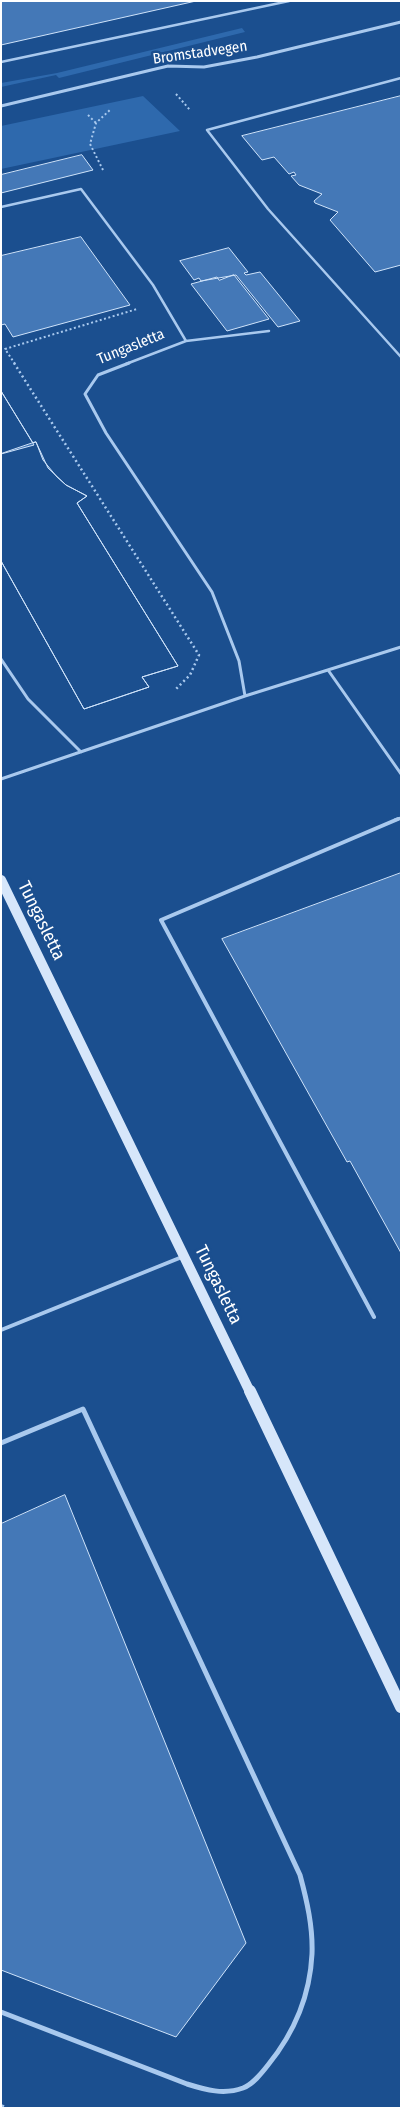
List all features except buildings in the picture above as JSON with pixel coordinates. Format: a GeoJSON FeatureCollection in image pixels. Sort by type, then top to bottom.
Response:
{"type":"FeatureCollection","features":[{"type":"Feature","properties":{"kind":"street","name":"Bromstadvegen"},"geometry":{"type":"LineString","coordinates":[[1,106],[168,66],[212,65],[401,22]]}},
{"type":"Feature","properties":{"kind":"street","name":"Tungasletta"},"geometry":{"type":"LineString","coordinates":[[1,880],[185,1256],[401,1707]]}},
{"type":"Feature","properties":{"kind":"lane"},"geometry":{"type":"LineString","coordinates":[[1,62],[289,1]]}},
{"type":"Feature","properties":{"kind":"lane"},"geometry":{"type":"LineString","coordinates":[[401,78],[207,130],[268,209],[401,357]]}},
{"type":"Feature","properties":{"kind":"lane","name":"Tungasletta"},"geometry":{"type":"LineString","coordinates":[[1,207],[81,189],[164,301],[186,341],[98,375],[84,394],[106,433],[212,592],[239,661],[245,696]]}},
{"type":"Feature","properties":{"kind":"lane"},"geometry":{"type":"LineString","coordinates":[[186,341],[269,331]]}},
{"type":"Feature","properties":{"kind":"lane"},"geometry":{"type":"LineString","coordinates":[[1,779],[245,696],[401,646]]}},
{"type":"Feature","properties":{"kind":"lane"},"geometry":{"type":"LineString","coordinates":[[1,659],[28,699],[81,752]]}},
{"type":"Feature","properties":{"kind":"lane"},"geometry":{"type":"LineString","coordinates":[[328,670],[401,774]]}},
{"type":"Feature","properties":{"kind":"lane"},"geometry":{"type":"LineString","coordinates":[[374,1317],[161,920],[401,818]]}},
{"type":"Feature","properties":{"kind":"lane"},"geometry":{"type":"LineString","coordinates":[[1,1330],[185,1256]]}},
{"type":"Feature","properties":{"kind":"lane"},"geometry":{"type":"LineString","coordinates":[[1,1443],[83,1409],[300,1875],[309,1905],[314,1938],[310,1976],[301,2012],[287,2038],[270,2062],[246,2087],[220,2092],[185,2084],[1,2012]]}},
{"type":"Feature","properties":{"kind":"path"},"geometry":{"type":"LineString","coordinates":[[173,90],[207,130]]}},
{"type":"Feature","properties":{"kind":"path"},"geometry":{"type":"LineString","coordinates":[[106,174],[90,144],[92,132],[96,124],[117,103]]}},
{"type":"Feature","properties":{"kind":"path"},"geometry":{"type":"LineString","coordinates":[[164,301],[5,349],[198,656],[190,675],[173,693]]}},
{"type":"Feature","properties":{"kind":"path"},"geometry":{"type":"LineString","coordinates":[[1,2106],[6,2108]]}},
{"type":"Feature","properties":{"kind":"shaded area"},"geometry":{"type":"Polygon","coordinates":[[[242,28],[245,32],[59,78],[56,75],[1,87],[1,83],[57,73],[242,28]]]}},
{"type":"Feature","properties":{"kind":"shaded area"},"geometry":{"type":"Polygon","coordinates":[[[143,96],[180,131],[1,169],[1,126],[143,96]]]}}]}
